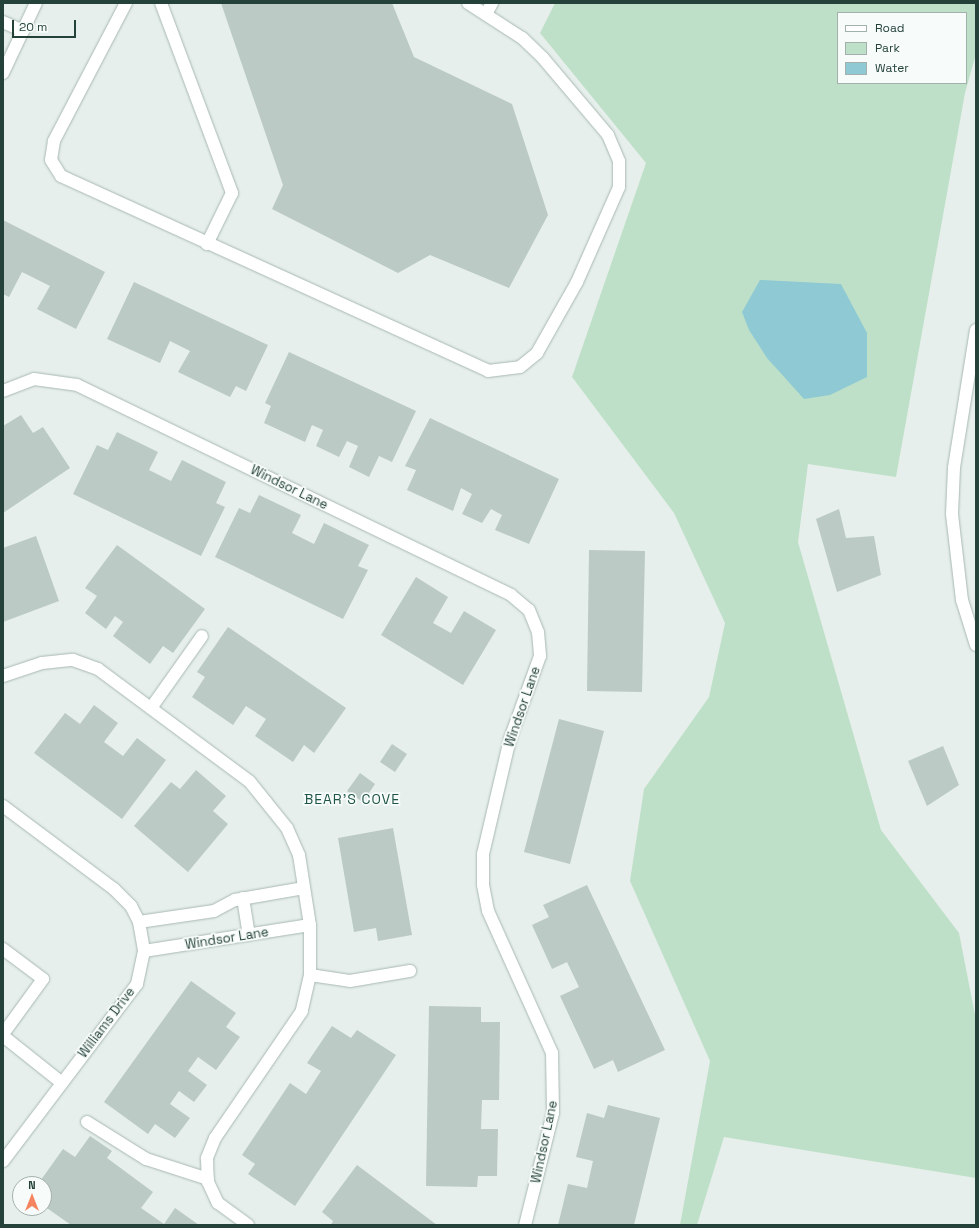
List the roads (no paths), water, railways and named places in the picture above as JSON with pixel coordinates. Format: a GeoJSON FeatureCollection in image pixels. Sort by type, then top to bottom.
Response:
{"type":"FeatureCollection","features":[{"type":"Feature","properties":{"kind":"street"},"geometry":{"type":"LineString","coordinates":[[3,73],[36,3]]}},
{"type":"Feature","properties":{"kind":"street"},"geometry":{"type":"LineString","coordinates":[[126,3],[54,141],[51,160],[61,176],[471,365],[496,370],[520,367],[531,358],[577,282],[619,187],[619,161],[608,135],[543,58],[522,38],[468,3]]}},
{"type":"Feature","properties":{"kind":"street"},"geometry":{"type":"LineString","coordinates":[[161,3],[232,193],[207,244]]}},
{"type":"Feature","properties":{"kind":"street"},"geometry":{"type":"LineString","coordinates":[[486,14],[492,3]]}},
{"type":"Feature","properties":{"kind":"street"},"geometry":{"type":"LineString","coordinates":[[3,22],[23,31]]}},
{"type":"Feature","properties":{"kind":"street"},"geometry":{"type":"LineString","coordinates":[[976,330],[973,369],[954,468],[952,514],[962,600],[976,644]]}},
{"type":"Feature","properties":{"kind":"street","name":"Windsor Lane"},"geometry":{"type":"LineString","coordinates":[[3,391],[34,379],[77,385],[512,595],[529,610],[538,632],[540,656],[510,739],[484,854],[483,885],[488,911],[552,1053],[553,1113],[525,1225]]}},
{"type":"Feature","properties":{"kind":"street"},"geometry":{"type":"LineString","coordinates":[[151,708],[202,636]]}},
{"type":"Feature","properties":{"kind":"street"},"geometry":{"type":"LineString","coordinates":[[3,676],[42,663],[73,660],[98,668],[250,782],[271,806],[299,855],[310,926],[310,975],[302,1011],[215,1138],[207,1158],[208,1179],[218,1203],[248,1225]]}},
{"type":"Feature","properties":{"kind":"street","name":"Williams Drive"},"geometry":{"type":"LineString","coordinates":[[3,806],[114,889],[131,906],[139,922],[144,952],[136,984],[3,1161]]}},
{"type":"Feature","properties":{"kind":"street"},"geometry":{"type":"LineString","coordinates":[[139,922],[214,910],[243,898],[304,888]]}},
{"type":"Feature","properties":{"kind":"street"},"geometry":{"type":"LineString","coordinates":[[243,898],[249,935]]}},
{"type":"Feature","properties":{"kind":"street","name":"Windsor Lane"},"geometry":{"type":"LineString","coordinates":[[144,952],[310,926]]}},
{"type":"Feature","properties":{"kind":"street"},"geometry":{"type":"LineString","coordinates":[[3,949],[43,979],[3,1035],[62,1083]]}},
{"type":"Feature","properties":{"kind":"street"},"geometry":{"type":"LineString","coordinates":[[310,975],[350,981],[410,971]]}},
{"type":"Feature","properties":{"kind":"street"},"geometry":{"type":"LineString","coordinates":[[87,1122],[146,1159],[208,1179]]}},
{"type":"Feature","properties":{"kind":"water"},"geometry":{"type":"Polygon","coordinates":[[[760,280],[841,284],[867,333],[867,377],[830,395],[804,399],[767,358],[749,330],[742,312],[760,280]]]}},
{"type":"Feature","properties":{"kind":"district","name":"BEAR'S COVE"},"geometry":{"type":"Point","coordinates":[352,799]}}]}
